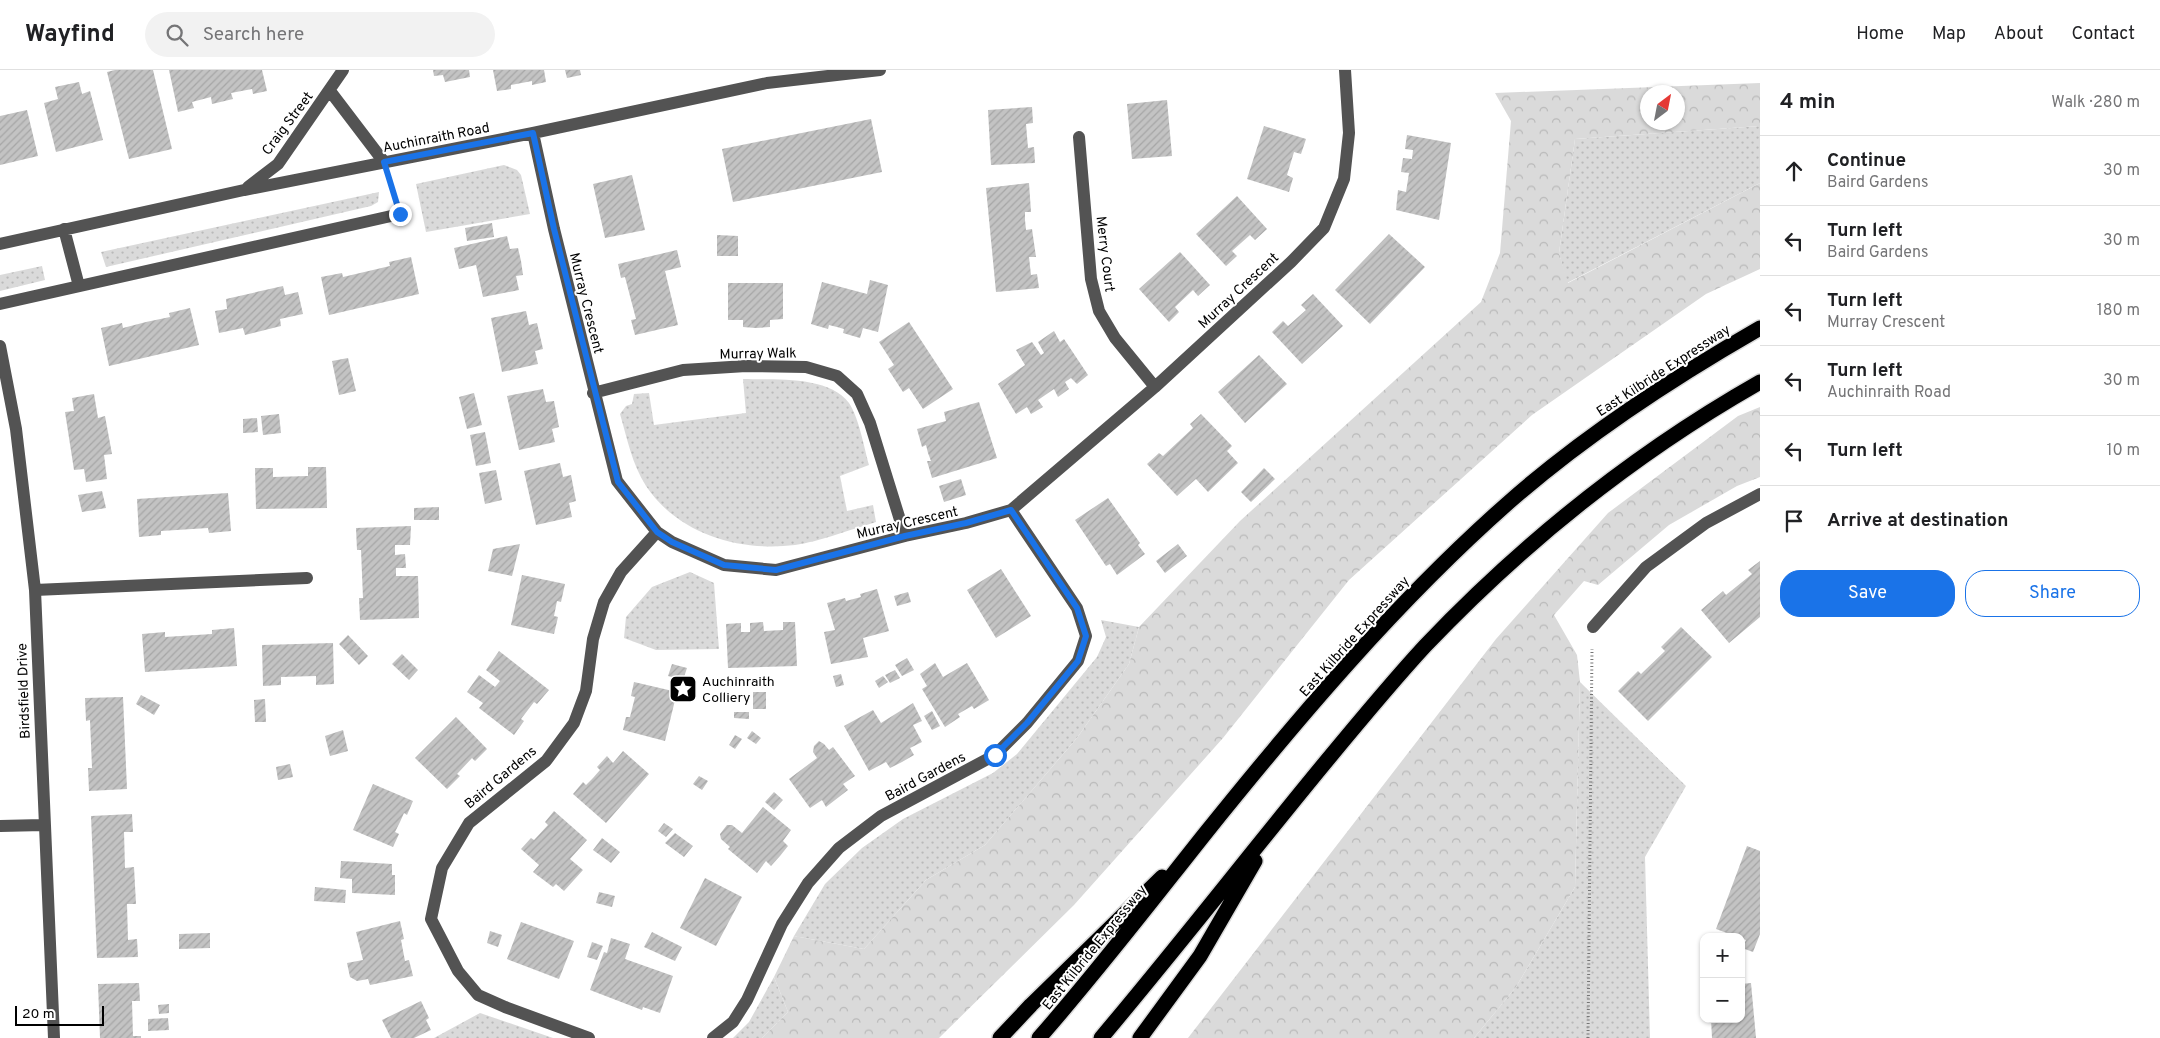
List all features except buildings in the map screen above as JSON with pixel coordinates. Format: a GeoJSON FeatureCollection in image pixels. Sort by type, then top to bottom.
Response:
{"type":"FeatureCollection","features":[{"type":"Feature","properties":{"kind":"highway","name":"East Kilbride Expressway"},"geometry":{"type":"LineString","coordinates":[[1039,1038],[1342,670],[1450,556],[1502,508],[1572,451],[1636,404],[1708,357],[1760,328]]}},
{"type":"Feature","properties":{"kind":"highway"},"geometry":{"type":"LineString","coordinates":[[1101,1038],[1279,818],[1425,646],[1530,544],[1597,490],[1712,409],[1760,382]]}},
{"type":"Feature","properties":{"kind":"highway"},"geometry":{"type":"LineString","coordinates":[[1140,1038],[1200,956],[1279,818]]}},
{"type":"Feature","properties":{"kind":"highway"},"geometry":{"type":"LineString","coordinates":[[1000,1038],[1031,1005],[1206,834]]}},
{"type":"Feature","properties":{"kind":"street","name":"Craig Street"},"geometry":{"type":"LineString","coordinates":[[244,190],[278,164],[343,70]]}},
{"type":"Feature","properties":{"kind":"street","name":"Auchinraith Road"},"geometry":{"type":"LineString","coordinates":[[0,244],[244,190],[533,133],[767,83],[880,70]]}},
{"type":"Feature","properties":{"kind":"street","name":"Murray Crescent"},"geometry":{"type":"LineString","coordinates":[[533,133],[554,229],[618,482],[657,532],[672,542],[724,565],[776,570],[1011,510],[1155,387],[1291,262],[1324,228],[1344,179],[1349,133],[1345,70]]}},
{"type":"Feature","properties":{"kind":"street","name":"Craig Street"},"geometry":{"type":"LineString","coordinates":[[330,91],[384,162]]}},
{"type":"Feature","properties":{"kind":"street","name":"Merry Court"},"geometry":{"type":"LineString","coordinates":[[1079,137],[1091,279],[1099,311],[1115,338],[1155,387]]}},
{"type":"Feature","properties":{"kind":"street"},"geometry":{"type":"LineString","coordinates":[[0,304],[400,214]]}},
{"type":"Feature","properties":{"kind":"street"},"geometry":{"type":"LineString","coordinates":[[64,229],[79,286]]}},
{"type":"Feature","properties":{"kind":"street","name":"Birdsfield Drive"},"geometry":{"type":"LineString","coordinates":[[0,346],[16,429],[35,590],[43,825],[54,1038]]}},
{"type":"Feature","properties":{"kind":"street","name":"Murray Walk"},"geometry":{"type":"LineString","coordinates":[[594,393],[683,370],[746,366],[806,367],[837,376],[857,394],[870,423],[905,536]]}},
{"type":"Feature","properties":{"kind":"street"},"geometry":{"type":"LineString","coordinates":[[1593,627],[1646,567],[1706,523],[1760,494]]}},
{"type":"Feature","properties":{"kind":"street","name":"Baird Gardens"},"geometry":{"type":"LineString","coordinates":[[712,1038],[733,1022],[747,1000],[782,924],[808,883],[839,848],[881,816],[995,755],[1027,723],[1078,661],[1086,636],[1077,608],[1011,510]]}},
{"type":"Feature","properties":{"kind":"street","name":"Baird Gardens"},"geometry":{"type":"LineString","coordinates":[[589,1038],[478,995],[458,971],[431,919],[442,868],[469,822],[546,761],[574,723],[586,691],[593,639],[604,602],[621,572],[657,532]]}},
{"type":"Feature","properties":{"kind":"street"},"geometry":{"type":"LineString","coordinates":[[35,590],[307,578]]}},
{"type":"Feature","properties":{"kind":"street"},"geometry":{"type":"LineString","coordinates":[[0,826],[43,825]]}},
{"type":"Feature","properties":{"kind":"path"},"geometry":{"type":"LineString","coordinates":[[384,162],[400,214]]}},
{"type":"Feature","properties":{"kind":"path"},"geometry":{"type":"LineString","coordinates":[[1588,1038],[1593,627]]}},
{"type":"Feature","properties":{"kind":"green space"},"geometry":{"type":"Polygon","coordinates":[[[1760,83],[1760,126],[1575,139],[1559,253],[1568,283],[1760,183],[1760,269],[1706,294],[1532,415],[1349,580],[1223,738],[1074,905],[939,1038],[762,1038],[788,1012],[774,977],[794,936],[864,949],[926,880],[985,845],[1077,738],[1129,664],[1139,627],[1240,521],[1481,302],[1500,253],[1511,121],[1495,93],[1640,88],[1640,130],[1685,130],[1685,86],[1760,83]]]}},
{"type":"Feature","properties":{"kind":"green space"},"geometry":{"type":"Polygon","coordinates":[[[1760,126],[1760,183],[1567,283],[1559,253],[1575,139],[1760,126]]]}},
{"type":"Feature","properties":{"kind":"green space"},"geometry":{"type":"Polygon","coordinates":[[[504,165],[517,170],[521,175],[530,214],[426,232],[416,184],[504,165]]]}},
{"type":"Feature","properties":{"kind":"green space"},"geometry":{"type":"Polygon","coordinates":[[[379,192],[378,202],[371,206],[106,267],[101,252],[379,192]]]}},
{"type":"Feature","properties":{"kind":"green space"},"geometry":{"type":"Polygon","coordinates":[[[42,266],[45,280],[0,291],[0,275],[42,266]]]}},
{"type":"Feature","properties":{"kind":"green space"},"geometry":{"type":"Polygon","coordinates":[[[743,379],[815,383],[840,394],[849,403],[858,424],[869,465],[840,476],[847,511],[873,505],[876,522],[795,545],[753,545],[732,542],[692,528],[659,503],[646,486],[637,469],[620,414],[626,406],[632,404],[634,394],[649,393],[654,425],[746,413],[743,379]]]}},
{"type":"Feature","properties":{"kind":"green space"},"geometry":{"type":"Polygon","coordinates":[[[1760,407],[1760,477],[1737,486],[1669,525],[1598,585],[1584,581],[1554,615],[1577,655],[1580,682],[1575,887],[1516,987],[1474,1038],[1188,1038],[1496,639],[1608,513],[1738,416],[1760,407]]]}},
{"type":"Feature","properties":{"kind":"green space"},"geometry":{"type":"Polygon","coordinates":[[[690,572],[714,583],[719,649],[656,650],[624,638],[626,617],[652,587],[690,572]]]}},
{"type":"Feature","properties":{"kind":"green space"},"geometry":{"type":"Polygon","coordinates":[[[1101,620],[1139,627],[1129,664],[1077,738],[985,845],[926,880],[864,949],[794,936],[825,884],[862,848],[903,819],[993,773],[1017,754],[1097,657],[1106,637],[1101,620]]]}},
{"type":"Feature","properties":{"kind":"green space"},"geometry":{"type":"Polygon","coordinates":[[[1580,682],[1686,786],[1645,857],[1650,1038],[1474,1038],[1516,987],[1575,887],[1580,682]]]}},
{"type":"Feature","properties":{"kind":"green space"},"geometry":{"type":"Polygon","coordinates":[[[774,977],[788,1012],[762,1038],[733,1038],[749,1022],[774,977]]]}},
{"type":"Feature","properties":{"kind":"green space"},"geometry":{"type":"Polygon","coordinates":[[[480,1013],[553,1038],[434,1038],[480,1013]]]}},
{"type":"Feature","properties":{"kind":"place","name":"Auchinraith Colliery"},"geometry":{"type":"Point","coordinates":[683,689]}},
{"type":"Feature","properties":{"kind":"route"},"geometry":{"type":"LineString","coordinates":[[400,214],[384,162],[533,133],[554,229],[618,482],[657,532],[672,542],[724,565],[776,570],[1011,510],[1077,608],[1086,636],[1078,661],[1027,723],[995,755]]}}]}
